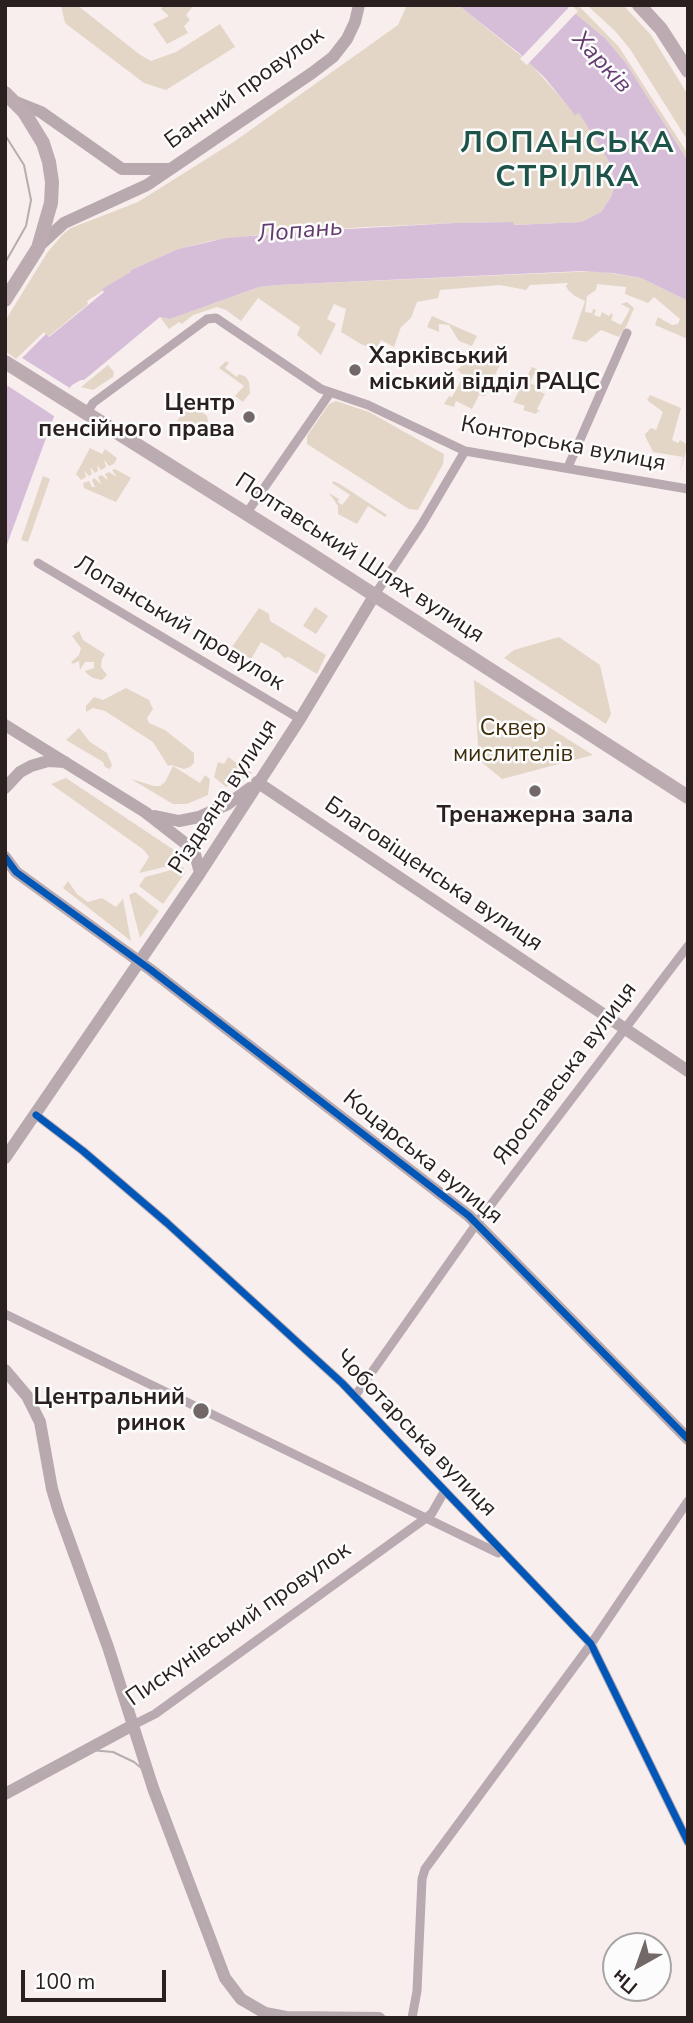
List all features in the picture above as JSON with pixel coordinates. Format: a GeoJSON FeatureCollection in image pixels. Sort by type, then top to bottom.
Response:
{"type":"FeatureCollection","features":[{"type":"Feature","properties":{"kind":"main road"},"geometry":{"type":"LineString","coordinates":[[639,5],[661,29],[688,71]]}},
{"type":"Feature","properties":{"kind":"main road"},"geometry":{"type":"LineString","coordinates":[[5,300],[38,248],[51,203],[51,172],[43,143],[11,98]]}},
{"type":"Feature","properties":{"kind":"main road","name":"Полтавський Шлях вулиця"},"geometry":{"type":"LineString","coordinates":[[8,364],[688,797]]}},
{"type":"Feature","properties":{"kind":"street","name":"Банний провулок"},"geometry":{"type":"LineString","coordinates":[[38,248],[64,223],[128,195],[276,98],[333,57],[352,31],[359,5]]}},
{"type":"Feature","properties":{"kind":"street"},"geometry":{"type":"LineString","coordinates":[[11,98],[40,112],[122,169],[170,169]]}},
{"type":"Feature","properties":{"kind":"street","name":"Конторська вулиця"},"geometry":{"type":"LineString","coordinates":[[87,413],[93,403],[212,318],[222,321],[330,393],[368,405],[465,450],[688,489]]}},
{"type":"Feature","properties":{"kind":"street"},"geometry":{"type":"LineString","coordinates":[[568,467],[627,333]]}},
{"type":"Feature","properties":{"kind":"street"},"geometry":{"type":"LineString","coordinates":[[246,514],[330,393]]}},
{"type":"Feature","properties":{"kind":"street","name":"Різдвяна вулиця"},"geometry":{"type":"LineString","coordinates":[[5,1158],[200,873],[300,719],[465,450]]}},
{"type":"Feature","properties":{"kind":"street","name":"Лопанський провулок"},"geometry":{"type":"LineString","coordinates":[[38,563],[300,719]]}},
{"type":"Feature","properties":{"kind":"street"},"geometry":{"type":"LineString","coordinates":[[5,725],[69,762],[145,812],[190,847],[195,854],[200,873]]}},
{"type":"Feature","properties":{"kind":"street"},"geometry":{"type":"LineString","coordinates":[[5,788],[20,772],[39,762],[69,762]]}},
{"type":"Feature","properties":{"kind":"street"},"geometry":{"type":"LineString","coordinates":[[145,812],[164,820],[189,820],[228,804],[257,782]]}},
{"type":"Feature","properties":{"kind":"street","name":"Благовіщенська вулиця"},"geometry":{"type":"LineString","coordinates":[[257,782],[688,1071]]}},
{"type":"Feature","properties":{"kind":"street","name":"Коцарська вулиця"},"geometry":{"type":"LineString","coordinates":[[5,857],[10,868],[140,962],[477,1223],[688,1439]]}},
{"type":"Feature","properties":{"kind":"street","name":"Ярославська вулиця"},"geometry":{"type":"LineString","coordinates":[[355,1396],[477,1223],[688,946]]}},
{"type":"Feature","properties":{"kind":"street","name":"Чоботарська вулиця"},"geometry":{"type":"LineString","coordinates":[[36,1115],[83,1151],[167,1223],[355,1396],[591,1644],[688,1842]]}},
{"type":"Feature","properties":{"kind":"street","name":"Чоботарська вулиця"},"geometry":{"type":"LineString","coordinates":[[5,1314],[506,1557]]}},
{"type":"Feature","properties":{"kind":"street"},"geometry":{"type":"LineString","coordinates":[[5,1370],[27,1396],[40,1422],[59,1512],[217,1963],[237,1995],[254,2008],[278,2015],[379,2018]]}},
{"type":"Feature","properties":{"kind":"street","name":"Пискунівський провулок"},"geometry":{"type":"LineString","coordinates":[[5,1794],[155,1714],[426,1518],[444,1492]]}},
{"type":"Feature","properties":{"kind":"street"},"geometry":{"type":"LineString","coordinates":[[412,2018],[417,1991],[422,1879],[425,1869],[591,1644],[688,1501]]}},
{"type":"Feature","properties":{"kind":"green space"},"geometry":{"type":"Polygon","coordinates":[[[61,5],[77,5],[151,61],[176,52],[220,24],[235,47],[166,90],[144,83],[65,23],[61,5]]]}},
{"type":"Feature","properties":{"kind":"green space"},"geometry":{"type":"Polygon","coordinates":[[[164,5],[194,5],[186,15],[190,20],[184,26],[188,33],[167,44],[153,24],[169,16],[161,9],[164,5]]]}},
{"type":"Feature","properties":{"kind":"green space"},"geometry":{"type":"Polygon","coordinates":[[[407,5],[458,5],[530,63],[575,114],[579,112],[608,160],[613,174],[614,188],[601,212],[581,222],[366,227],[264,234],[210,241],[178,249],[131,270],[132,272],[87,301],[88,304],[48,337],[44,332],[16,359],[5,351],[5,321],[47,253],[63,234],[71,228],[138,202],[235,141],[398,25],[407,5]]]}},
{"type":"Feature","properties":{"kind":"green space"},"geometry":{"type":"Polygon","coordinates":[[[565,5],[578,5],[619,47],[688,154],[688,161],[626,63],[605,38],[565,5]]]}},
{"type":"Feature","properties":{"kind":"green space"},"geometry":{"type":"Polygon","coordinates":[[[587,5],[623,5],[651,35],[688,95],[688,141],[630,49],[587,5]]]}},
{"type":"Feature","properties":{"kind":"green space"},"geometry":{"type":"Polygon","coordinates":[[[598,271],[641,278],[688,301],[688,339],[655,325],[658,317],[672,325],[678,324],[680,319],[654,297],[648,303],[625,294],[626,287],[597,284],[596,290],[587,296],[585,312],[592,313],[593,309],[596,310],[594,315],[600,317],[602,312],[609,316],[611,313],[611,320],[621,325],[630,309],[621,304],[627,302],[634,308],[619,337],[601,330],[586,342],[572,339],[585,301],[568,290],[568,283],[530,285],[526,290],[500,285],[440,290],[438,298],[417,302],[411,318],[401,327],[394,347],[381,340],[376,350],[341,332],[346,309],[334,304],[327,319],[336,324],[321,355],[297,335],[300,327],[258,298],[241,321],[217,307],[193,315],[182,324],[179,322],[169,329],[160,317],[170,319],[259,287],[277,285],[598,271]]]}},
{"type":"Feature","properties":{"kind":"green space"},"geometry":{"type":"Polygon","coordinates":[[[432,316],[477,336],[472,346],[459,341],[449,325],[439,324],[439,332],[427,327],[432,316]]]}},
{"type":"Feature","properties":{"kind":"green space"},"geometry":{"type":"Polygon","coordinates":[[[479,356],[500,365],[492,380],[462,374],[457,369],[464,360],[475,363],[479,356]]]}},
{"type":"Feature","properties":{"kind":"green space"},"geometry":{"type":"Polygon","coordinates":[[[226,361],[229,363],[225,368],[237,377],[239,374],[246,377],[249,382],[250,393],[243,402],[235,396],[244,386],[219,368],[226,361]]]}},
{"type":"Feature","properties":{"kind":"green space"},"geometry":{"type":"Polygon","coordinates":[[[108,365],[114,372],[113,377],[93,390],[81,387],[108,365]]]}},
{"type":"Feature","properties":{"kind":"green space"},"geometry":{"type":"Polygon","coordinates":[[[532,367],[544,372],[541,378],[534,374],[530,383],[542,389],[541,392],[545,394],[537,409],[541,412],[536,414],[523,410],[525,406],[513,402],[532,367]]]}},
{"type":"Feature","properties":{"kind":"green space"},"geometry":{"type":"Polygon","coordinates":[[[463,377],[490,386],[485,396],[479,395],[472,409],[456,401],[454,407],[444,404],[449,396],[452,397],[463,377]]]}},
{"type":"Feature","properties":{"kind":"green space"},"geometry":{"type":"Polygon","coordinates":[[[650,395],[681,408],[672,440],[678,443],[680,440],[687,448],[679,474],[683,457],[653,452],[646,438],[645,434],[651,428],[656,430],[663,412],[647,400],[650,395]]]}},
{"type":"Feature","properties":{"kind":"green space"},"geometry":{"type":"Polygon","coordinates":[[[336,401],[369,412],[444,454],[443,464],[418,510],[409,509],[307,444],[307,436],[329,404],[336,401]]]}},
{"type":"Feature","properties":{"kind":"green space"},"geometry":{"type":"Polygon","coordinates":[[[190,403],[207,416],[208,421],[202,432],[196,436],[177,421],[190,403]]]}},
{"type":"Feature","properties":{"kind":"green space"},"geometry":{"type":"Polygon","coordinates":[[[90,448],[102,454],[105,449],[117,458],[114,464],[109,466],[104,460],[106,467],[101,470],[97,465],[98,471],[95,473],[90,467],[92,474],[89,476],[84,471],[86,477],[81,480],[76,474],[90,448]]]}},
{"type":"Feature","properties":{"kind":"green space"},"geometry":{"type":"Polygon","coordinates":[[[112,470],[131,478],[116,502],[84,488],[83,483],[89,481],[92,487],[95,487],[92,480],[94,478],[101,484],[98,477],[101,475],[108,480],[105,474],[109,472],[117,477],[112,470]]]}},
{"type":"Feature","properties":{"kind":"green space"},"geometry":{"type":"Polygon","coordinates":[[[43,476],[50,479],[28,542],[21,540],[43,476]]]}},
{"type":"Feature","properties":{"kind":"green space"},"geometry":{"type":"Polygon","coordinates":[[[333,481],[387,515],[385,517],[368,506],[357,524],[338,514],[338,506],[329,493],[339,499],[338,502],[342,505],[350,495],[332,483],[333,481]]]}},
{"type":"Feature","properties":{"kind":"green space"},"geometry":{"type":"Polygon","coordinates":[[[315,607],[328,616],[316,634],[303,626],[315,607]]]}},
{"type":"Feature","properties":{"kind":"green space"},"geometry":{"type":"Polygon","coordinates":[[[259,608],[269,614],[270,621],[326,655],[317,674],[289,657],[284,658],[261,642],[251,659],[232,647],[259,608]]]}},
{"type":"Feature","properties":{"kind":"green space"},"geometry":{"type":"Polygon","coordinates":[[[79,631],[83,640],[105,654],[101,667],[107,675],[102,680],[93,678],[85,671],[94,668],[94,662],[85,662],[80,670],[79,661],[73,664],[71,662],[79,655],[81,648],[72,636],[79,631]]]}},
{"type":"Feature","properties":{"kind":"green space"},"geometry":{"type":"Polygon","coordinates":[[[559,637],[600,665],[611,714],[606,724],[504,658],[514,650],[559,637]]]}},
{"type":"Feature","properties":{"kind":"green space","name":"Сквер мислителів"},"geometry":{"type":"Polygon","coordinates":[[[474,680],[593,755],[502,779],[479,760],[474,680]]]}},
{"type":"Feature","properties":{"kind":"green space"},"geometry":{"type":"Polygon","coordinates":[[[126,688],[149,700],[153,709],[147,718],[149,723],[165,730],[194,753],[194,763],[190,767],[184,769],[168,766],[153,742],[105,711],[93,708],[86,712],[86,706],[94,697],[103,700],[126,688]]]}},
{"type":"Feature","properties":{"kind":"green space"},"geometry":{"type":"Polygon","coordinates":[[[79,728],[90,742],[107,753],[112,765],[110,769],[66,740],[79,728]]]}},
{"type":"Feature","properties":{"kind":"green space"},"geometry":{"type":"Polygon","coordinates":[[[228,757],[252,773],[226,787],[214,777],[218,762],[224,764],[228,757]]]}},
{"type":"Feature","properties":{"kind":"green space"},"geometry":{"type":"Polygon","coordinates":[[[173,766],[200,783],[205,775],[210,779],[208,795],[187,804],[173,804],[131,779],[160,786],[173,766]]]}},
{"type":"Feature","properties":{"kind":"green space"},"geometry":{"type":"Polygon","coordinates":[[[66,778],[180,854],[182,863],[139,873],[149,857],[144,850],[51,784],[66,778]]]}},
{"type":"Feature","properties":{"kind":"green space"},"geometry":{"type":"Polygon","coordinates":[[[183,867],[185,873],[163,904],[139,886],[145,877],[183,867]]]}},
{"type":"Feature","properties":{"kind":"green space"},"geometry":{"type":"Polygon","coordinates":[[[68,881],[77,894],[88,902],[102,898],[116,907],[123,899],[131,941],[63,888],[68,881]]]}},
{"type":"Feature","properties":{"kind":"green space"},"geometry":{"type":"Polygon","coordinates":[[[135,892],[159,911],[140,938],[129,895],[135,892]]]}},
{"type":"Feature","properties":{"kind":"water"},"geometry":{"type":"Polygon","coordinates":[[[458,5],[565,5],[605,38],[626,63],[688,161],[688,301],[641,278],[583,271],[277,285],[259,287],[170,319],[160,317],[84,380],[72,385],[60,400],[5,550],[5,393],[16,364],[46,334],[49,337],[104,292],[102,289],[131,270],[178,249],[226,238],[455,223],[513,222],[514,225],[581,222],[601,212],[614,188],[613,174],[608,160],[579,113],[575,115],[545,78],[519,53],[458,5]]]}},
{"type":"Feature","properties":{"kind":"pier"},"geometry":{"type":"Polygon","coordinates":[[[571,5],[578,11],[527,65],[520,59],[571,5]]]}},
{"type":"Feature","properties":{"kind":"pier"},"geometry":{"type":"Polygon","coordinates":[[[19,356],[73,390],[63,402],[57,418],[5,384],[13,363],[19,356]]]}},
{"type":"Feature","properties":{"kind":"tram line"},"geometry":{"type":"LineString","coordinates":[[5,135],[24,165],[31,200],[26,226],[5,263]]}},
{"type":"Feature","properties":{"kind":"tram line"},"geometry":{"type":"LineString","coordinates":[[5,364],[134,444],[688,801]]}},
{"type":"Feature","properties":{"kind":"tram line"},"geometry":{"type":"LineString","coordinates":[[5,1790],[67,1758],[90,1750],[113,1752],[134,1762],[146,1772],[155,1786],[220,1965],[239,1994],[256,2006],[276,2013],[379,2015],[390,2018]]}},
{"type":"Feature","properties":{"kind":"cycle path"},"geometry":{"type":"LineString","coordinates":[[5,857],[16,872],[151,970],[469,1216],[688,1439]]}},
{"type":"Feature","properties":{"kind":"cycle path"},"geometry":{"type":"LineString","coordinates":[[36,1115],[83,1151],[167,1223],[342,1383],[591,1644],[688,1842]]}},
{"type":"Feature","properties":{"kind":"place","name":"Харківський міський відділ РАЦС"},"geometry":{"type":"Point","coordinates":[355,370]}},
{"type":"Feature","properties":{"kind":"place","name":"Центр пенсійного права"},"geometry":{"type":"Point","coordinates":[249,417]}},
{"type":"Feature","properties":{"kind":"place","name":"Тренажерна зала"},"geometry":{"type":"Point","coordinates":[535,791]}},
{"type":"Feature","properties":{"kind":"place","name":"Центральний ринок"},"geometry":{"type":"Point","coordinates":[201,1411]}},
{"type":"Feature","properties":{"kind":"district","name":"ЛОПАНСЬКА СТРІЛКА"},"geometry":{"type":"Point","coordinates":[568,162]}},
{"type":"Feature","properties":{"kind":"water label","name":"Харків"},"geometry":{"type":"Point","coordinates":[601,63]}},
{"type":"Feature","properties":{"kind":"water label","name":"Лопань"},"geometry":{"type":"Point","coordinates":[300,232]}}]}
